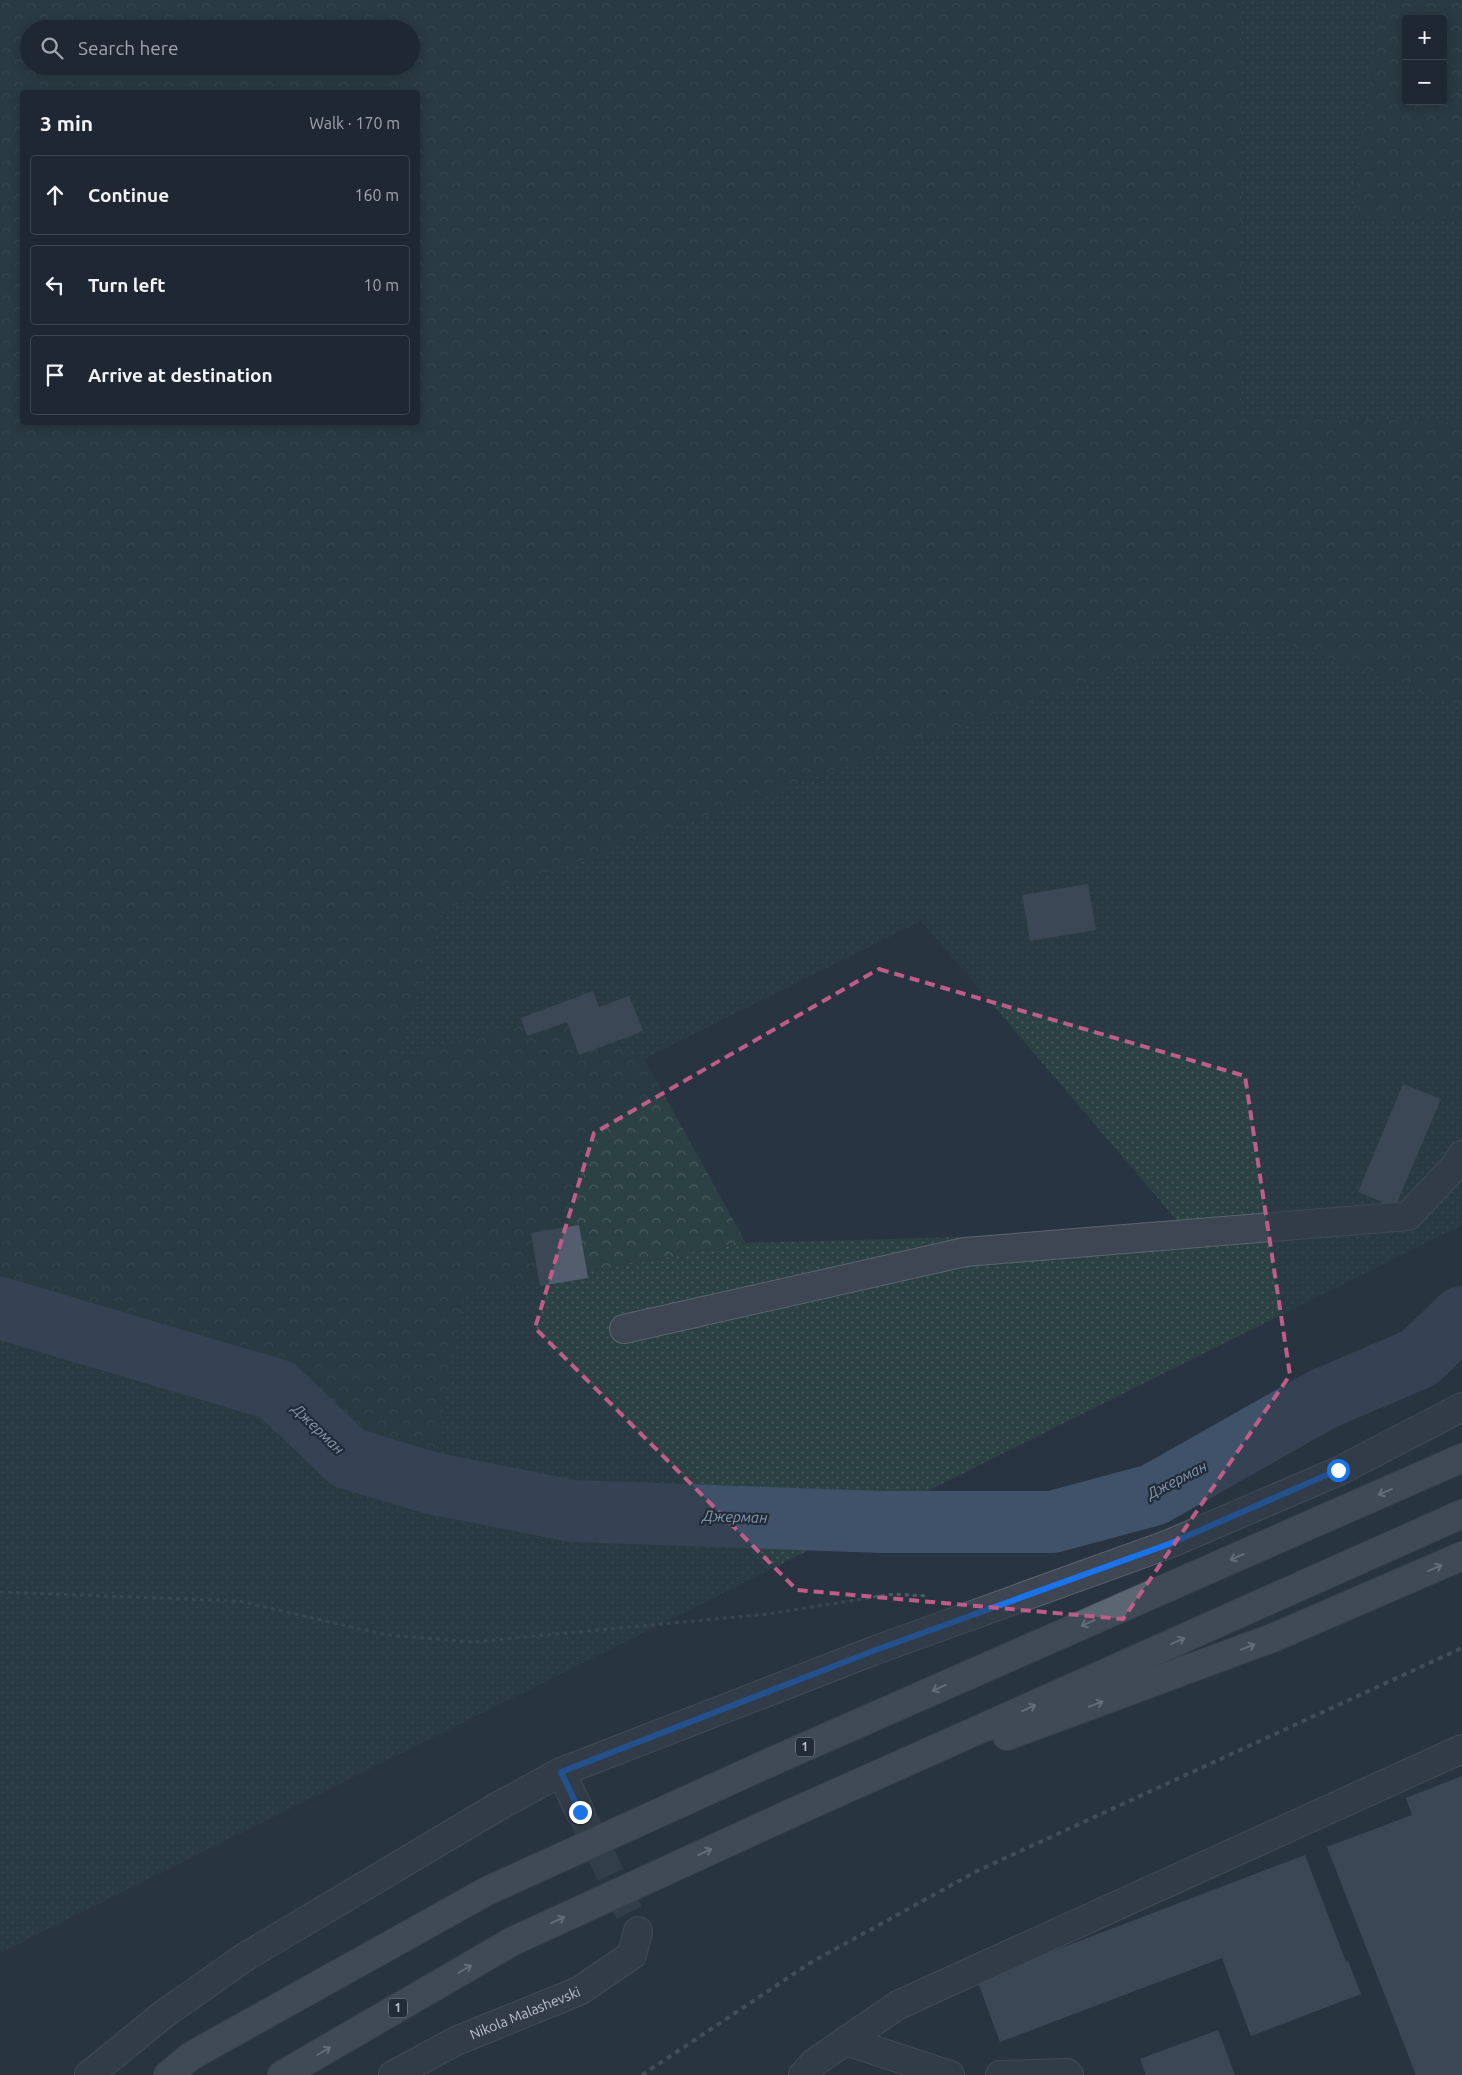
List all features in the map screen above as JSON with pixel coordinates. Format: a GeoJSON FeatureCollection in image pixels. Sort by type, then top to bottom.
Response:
{"type":"FeatureCollection","features":[{"type":"Feature","properties":{"kind":"main road"},"geometry":{"type":"LineString","coordinates":[[1418,1478],[1462,1448]]}},
{"type":"Feature","properties":{"kind":"main road","name":"1"},"geometry":{"type":"LineString","coordinates":[[168,2075],[191,2056],[487,1891],[773,1760],[1462,1458]]}},
{"type":"Feature","properties":{"kind":"main road","name":"1"},"geometry":{"type":"LineString","coordinates":[[282,2075],[513,1941],[755,1830],[1462,1514]]}},
{"type":"Feature","properties":{"kind":"main road"},"geometry":{"type":"LineString","coordinates":[[755,1830],[1275,1637],[1462,1556]]}},
{"type":"Feature","properties":{"kind":"street"},"geometry":{"type":"LineString","coordinates":[[624,1329],[964,1252],[1408,1216],[1455,1166],[1462,1155]]}},
{"type":"Feature","properties":{"kind":"street"},"geometry":{"type":"LineString","coordinates":[[89,2075],[164,2014],[245,1957],[497,1807],[561,1772],[855,1658],[1169,1544],[1338,1470],[1462,1407]]}},
{"type":"Feature","properties":{"kind":"street"},"geometry":{"type":"LineString","coordinates":[[803,2075],[815,2062],[898,2005],[1462,1749]]}},
{"type":"Feature","properties":{"kind":"street"},"geometry":{"type":"LineString","coordinates":[[561,1772],[580,1812]]}},
{"type":"Feature","properties":{"kind":"street","name":"Nikola Malashevski"},"geometry":{"type":"LineString","coordinates":[[393,2075],[456,2041],[580,1991],[632,1955],[638,1932]]}},
{"type":"Feature","properties":{"kind":"street"},"geometry":{"type":"LineString","coordinates":[[846,2041],[950,2075]]}},
{"type":"Feature","properties":{"kind":"street"},"geometry":{"type":"LineString","coordinates":[[1000,2075],[1067,2073],[1069,2075]]}},
{"type":"Feature","properties":{"kind":"path"},"geometry":{"type":"LineString","coordinates":[[0,1592],[238,1601],[387,1635],[472,1642],[768,1614],[894,1594],[932,1596]]}},
{"type":"Feature","properties":{"kind":"highlighted area"},"geometry":{"type":"Polygon","coordinates":[[[879,969],[1245,1076],[1290,1375],[1123,1619],[797,1590],[535,1328],[594,1133],[879,969]]]}},
{"type":"Feature","properties":{"kind":"green space"},"geometry":{"type":"Polygon","coordinates":[[[0,0],[1241,0],[1241,414],[1462,423],[1462,706],[1242,627],[443,909],[396,1058],[545,1018],[644,1059],[746,1243],[464,1294],[426,1513],[161,1329],[0,1295],[0,0]]]}},
{"type":"Feature","properties":{"kind":"green space"},"geometry":{"type":"Polygon","coordinates":[[[1241,0],[1381,0],[1352,218],[1462,218],[1462,423],[1241,414],[1241,0]]]}},
{"type":"Feature","properties":{"kind":"green space"},"geometry":{"type":"Polygon","coordinates":[[[1381,0],[1462,0],[1462,218],[1352,218],[1381,0]]]}},
{"type":"Feature","properties":{"kind":"green space"},"geometry":{"type":"Polygon","coordinates":[[[1242,627],[1462,706],[1462,1225],[0,1953],[0,1295],[161,1329],[425,1513],[464,1294],[746,1243],[1186,1231],[921,921],[644,1059],[545,1018],[396,1059],[443,909],[1242,627]]]}},
{"type":"Feature","properties":{"kind":"building"},"geometry":{"type":"Polygon","coordinates":[[[1088,884],[1096,930],[1030,941],[1022,895],[1088,884]]]}},
{"type":"Feature","properties":{"kind":"building"},"geometry":{"type":"Polygon","coordinates":[[[593,991],[599,1007],[629,996],[643,1031],[579,1055],[567,1022],[527,1036],[521,1018],[593,991]]]}},
{"type":"Feature","properties":{"kind":"building"},"geometry":{"type":"Polygon","coordinates":[[[1403,1084],[1441,1099],[1395,1207],[1358,1192],[1403,1084]]]}},
{"type":"Feature","properties":{"kind":"building"},"geometry":{"type":"Polygon","coordinates":[[[579,1225],[588,1278],[540,1286],[531,1233],[579,1225]]]}},
{"type":"Feature","properties":{"kind":"building"},"geometry":{"type":"Polygon","coordinates":[[[1462,1776],[1462,2075],[1416,2075],[1327,1847],[1412,1815],[1406,1798],[1462,1776]]]}},
{"type":"Feature","properties":{"kind":"building"},"geometry":{"type":"Polygon","coordinates":[[[1305,1855],[1346,1962],[1348,1961],[1361,1994],[1251,2036],[1222,1958],[1000,2042],[977,1980],[1305,1855]]]}},
{"type":"Feature","properties":{"kind":"building"},"geometry":{"type":"Polygon","coordinates":[[[1218,2030],[1235,2075],[1146,2075],[1140,2059],[1218,2030]]]}},
{"type":"Feature","properties":{"kind":"waterway","name":"Джерман"},"geometry":{"type":"LineString","coordinates":[[0,1308],[277,1390],[348,1458],[431,1483],[573,1511],[882,1522],[1052,1522],[1153,1495],[1323,1399],[1419,1358],[1462,1317]]}},
{"type":"Feature","properties":{"kind":"tunnel"},"geometry":{"type":"LineString","coordinates":[[580,1812],[638,1931]]}},
{"type":"Feature","properties":{"kind":"railway"},"geometry":{"type":"LineString","coordinates":[[642,2075],[810,1963],[977,1871],[1462,1648]]}},
{"type":"Feature","properties":{"kind":"route"},"geometry":{"type":"LineString","coordinates":[[580,1812],[561,1772],[873,1651],[1169,1544],[1338,1470]]}}]}
